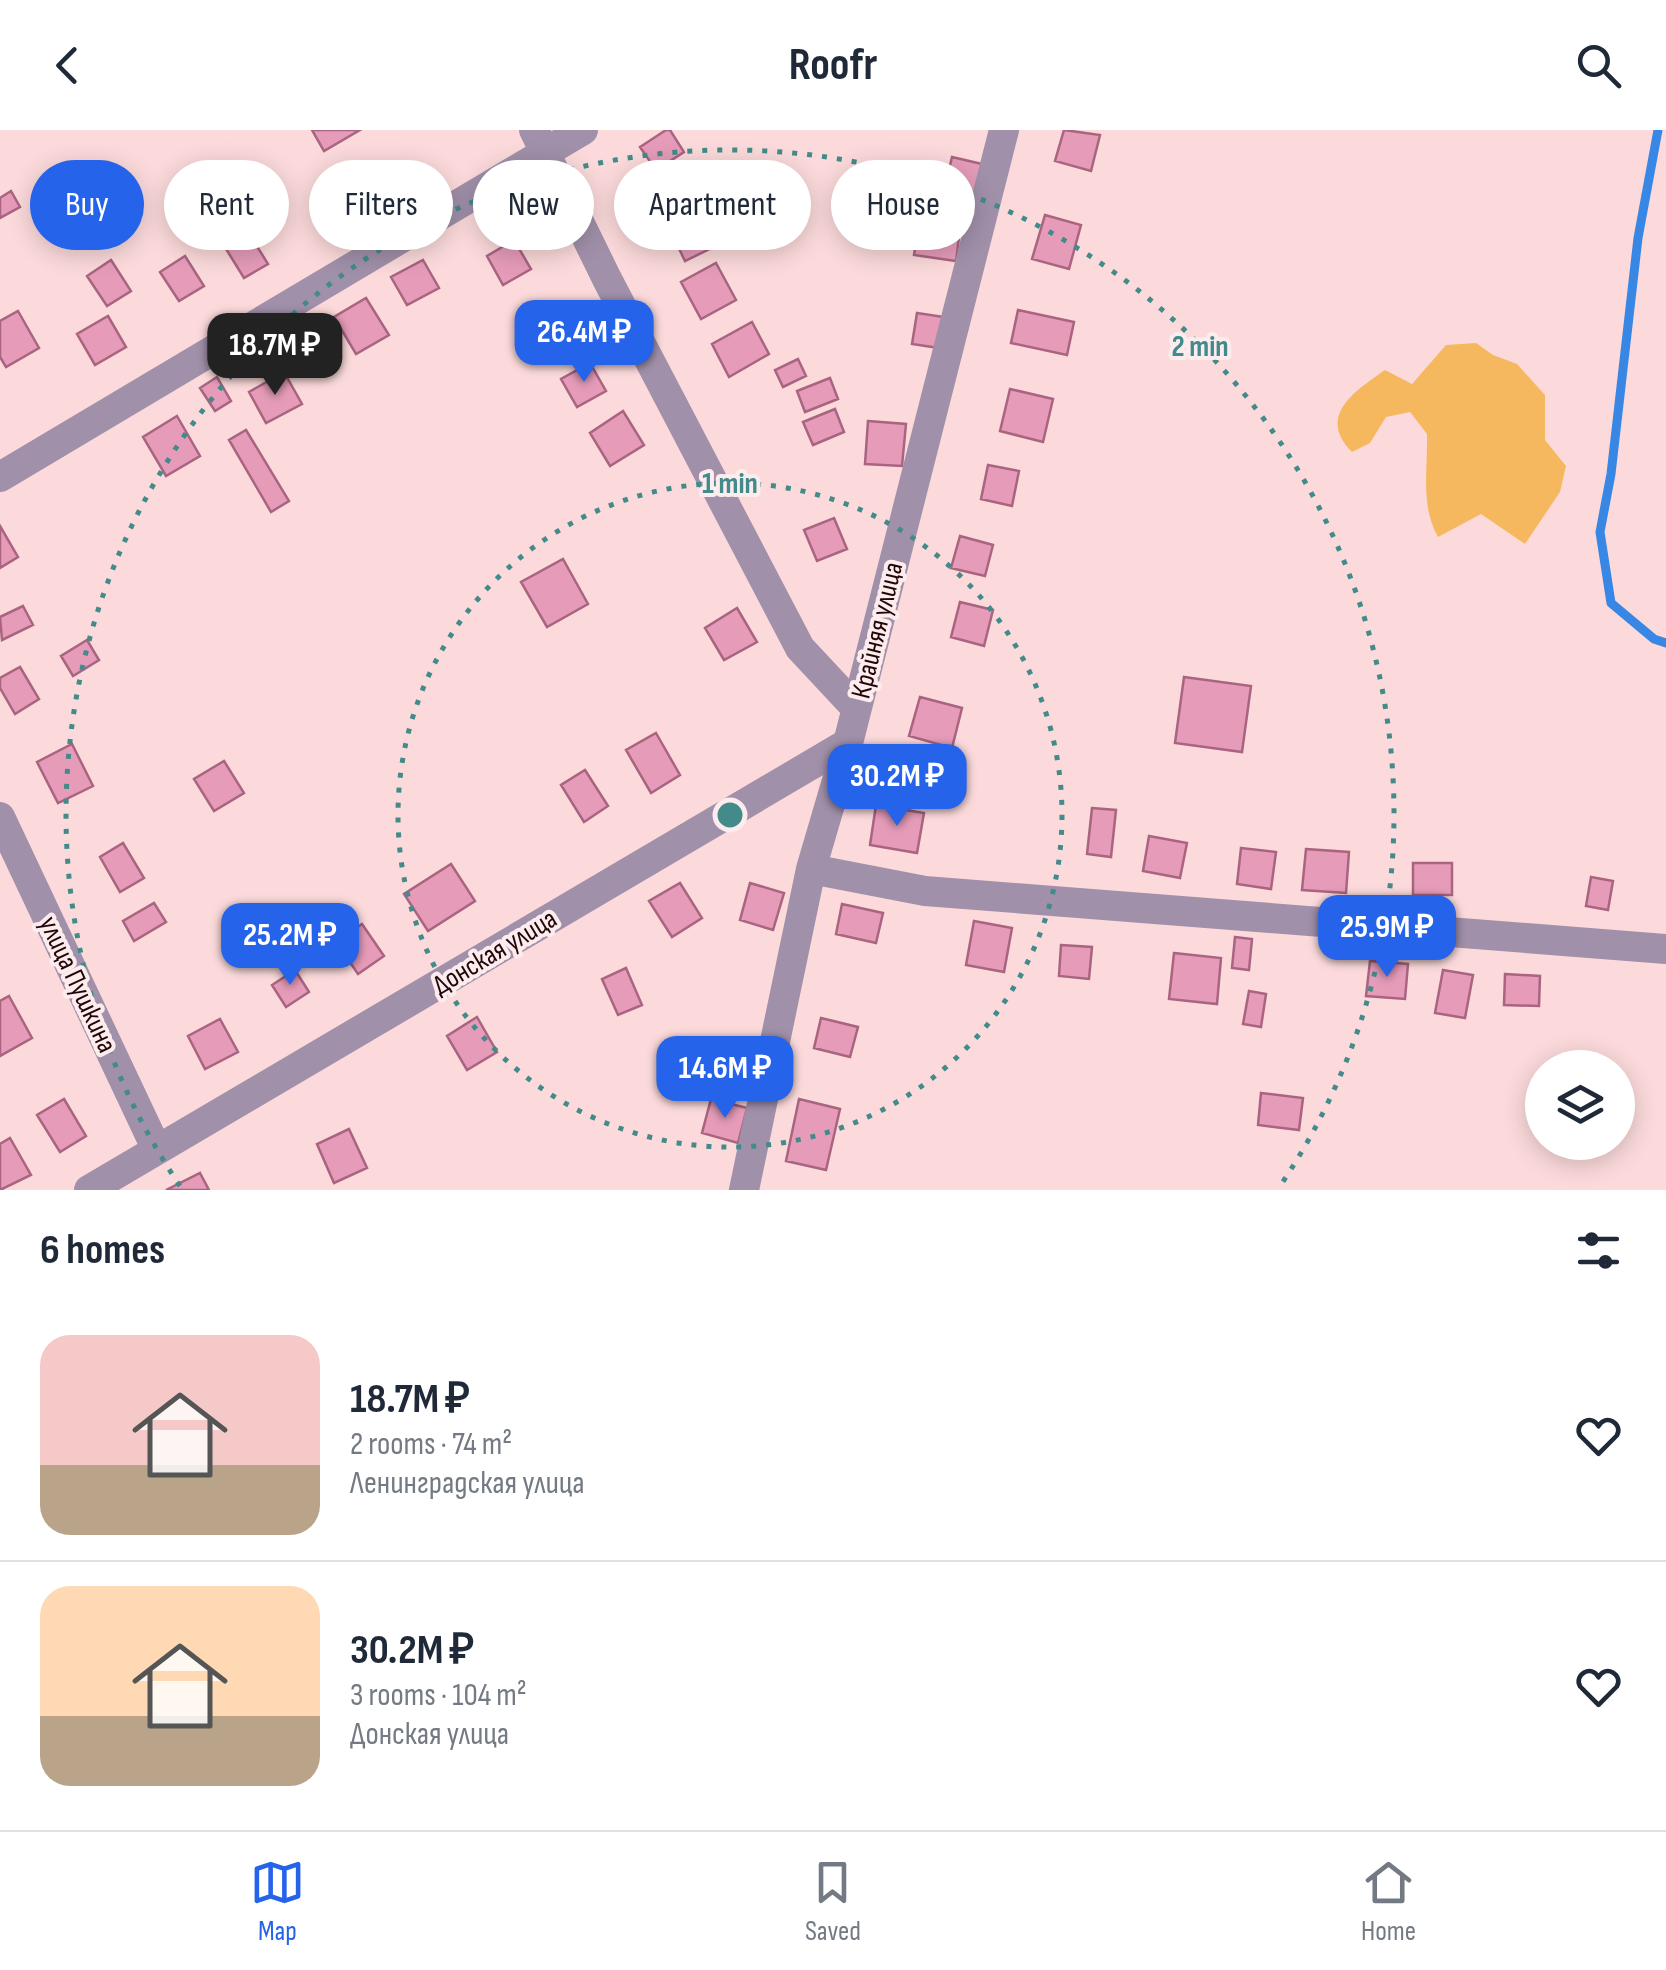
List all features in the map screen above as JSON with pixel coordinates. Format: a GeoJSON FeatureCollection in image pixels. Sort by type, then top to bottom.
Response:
{"type":"FeatureCollection","features":[{"type":"Feature","properties":{"kind":"street"},"geometry":{"type":"LineString","coordinates":[[0,478],[540,140],[583,130]]}},
{"type":"Feature","properties":{"kind":"street","name":"Крайняя улица"},"geometry":{"type":"LineString","coordinates":[[744,1190],[811,869],[848,743],[1004,130]]}},
{"type":"Feature","properties":{"kind":"street"},"geometry":{"type":"LineString","coordinates":[[540,140],[607,279],[800,648],[856,708]]}},
{"type":"Feature","properties":{"kind":"street","name":"Донская улица"},"geometry":{"type":"LineString","coordinates":[[88,1190],[848,743]]}},
{"type":"Feature","properties":{"kind":"street","name":"улица Пушкина"},"geometry":{"type":"LineString","coordinates":[[0,817],[157,1150]]}},
{"type":"Feature","properties":{"kind":"street"},"geometry":{"type":"LineString","coordinates":[[811,869],[925,890],[1666,949]]}},
{"type":"Feature","properties":{"kind":"shaded area"},"geometry":{"type":"Polygon","coordinates":[[[1476,343],[1517,364],[1545,395],[1545,440],[1566,466],[1560,492],[1525,544],[1481,514],[1438,537],[1427,500],[1427,434],[1410,412],[1386,417],[1370,443],[1352,452],[1338,427],[1344,405],[1385,370],[1412,384],[1446,345],[1476,343]]]}},
{"type":"Feature","properties":{"kind":"building"},"geometry":{"type":"Polygon","coordinates":[[[312,130],[360,130],[324,151],[312,130]]]}},
{"type":"Feature","properties":{"kind":"building"},"geometry":{"type":"Polygon","coordinates":[[[670,130],[684,152],[672,160],[649,160],[640,147],[670,130]]]}},
{"type":"Feature","properties":{"kind":"building"},"geometry":{"type":"Polygon","coordinates":[[[1064,130],[1100,135],[1091,171],[1055,161],[1064,130]]]}},
{"type":"Feature","properties":{"kind":"building"},"geometry":{"type":"Polygon","coordinates":[[[975,162],[982,164],[975,194],[975,162]]]}},
{"type":"Feature","properties":{"kind":"building"},"geometry":{"type":"Polygon","coordinates":[[[11,191],[20,207],[0,218],[0,198],[11,191]]]}},
{"type":"Feature","properties":{"kind":"building"},"geometry":{"type":"Polygon","coordinates":[[[1045,215],[1081,225],[1069,269],[1032,259],[1045,215]]]}},
{"type":"Feature","properties":{"kind":"building"},"geometry":{"type":"Polygon","coordinates":[[[227,250],[259,250],[268,264],[244,278],[227,250]]]}},
{"type":"Feature","properties":{"kind":"building"},"geometry":{"type":"Polygon","coordinates":[[[497,250],[520,250],[531,269],[503,285],[487,256],[497,250]]]}},
{"type":"Feature","properties":{"kind":"building"},"geometry":{"type":"Polygon","coordinates":[[[680,250],[708,250],[685,261],[680,250]]]}},
{"type":"Feature","properties":{"kind":"building"},"geometry":{"type":"Polygon","coordinates":[[[915,250],[957,250],[956,261],[914,255],[915,250]]]}},
{"type":"Feature","properties":{"kind":"building"},"geometry":{"type":"Polygon","coordinates":[[[185,256],[204,286],[179,301],[160,272],[185,256]]]}},
{"type":"Feature","properties":{"kind":"building"},"geometry":{"type":"Polygon","coordinates":[[[111,260],[131,291],[107,306],[87,276],[111,260]]]}},
{"type":"Feature","properties":{"kind":"building"},"geometry":{"type":"Polygon","coordinates":[[[423,260],[439,288],[407,305],[391,277],[423,260]]]}},
{"type":"Feature","properties":{"kind":"building"},"geometry":{"type":"Polygon","coordinates":[[[716,263],[736,300],[701,319],[681,282],[716,263]]]}},
{"type":"Feature","properties":{"kind":"building"},"geometry":{"type":"Polygon","coordinates":[[[366,298],[389,335],[356,354],[334,317],[366,298]]]}},
{"type":"Feature","properties":{"kind":"building"},"geometry":{"type":"Polygon","coordinates":[[[1018,310],[1074,322],[1067,355],[1011,343],[1018,310]]]}},
{"type":"Feature","properties":{"kind":"building"},"geometry":{"type":"Polygon","coordinates":[[[18,311],[39,348],[6,367],[0,357],[0,321],[18,311]]]}},
{"type":"Feature","properties":{"kind":"building"},"geometry":{"type":"Polygon","coordinates":[[[917,313],[944,317],[939,348],[912,344],[917,313]]]}},
{"type":"Feature","properties":{"kind":"building"},"geometry":{"type":"Polygon","coordinates":[[[565,315],[579,335],[557,351],[543,331],[565,315]]]}},
{"type":"Feature","properties":{"kind":"building"},"geometry":{"type":"Polygon","coordinates":[[[108,316],[126,347],[95,365],[77,334],[108,316]]]}},
{"type":"Feature","properties":{"kind":"building"},"geometry":{"type":"Polygon","coordinates":[[[752,322],[769,354],[729,377],[712,344],[752,322]]]}},
{"type":"Feature","properties":{"kind":"building"},"geometry":{"type":"Polygon","coordinates":[[[798,359],[806,376],[783,387],[775,370],[798,359]]]}},
{"type":"Feature","properties":{"kind":"building"},"geometry":{"type":"Polygon","coordinates":[[[590,363],[606,391],[577,407],[561,379],[590,363]]]}},
{"type":"Feature","properties":{"kind":"building"},"geometry":{"type":"Polygon","coordinates":[[[284,372],[302,404],[266,423],[249,392],[284,372]]]}},
{"type":"Feature","properties":{"kind":"building"},"geometry":{"type":"Polygon","coordinates":[[[217,377],[231,401],[215,411],[200,388],[217,377]]]}},
{"type":"Feature","properties":{"kind":"building"},"geometry":{"type":"Polygon","coordinates":[[[830,378],[838,399],[805,412],[797,391],[830,378]]]}},
{"type":"Feature","properties":{"kind":"building"},"geometry":{"type":"Polygon","coordinates":[[[1010,389],[1053,399],[1043,442],[1000,431],[1010,389]]]}},
{"type":"Feature","properties":{"kind":"building"},"geometry":{"type":"Polygon","coordinates":[[[835,409],[844,432],[813,445],[803,422],[835,409]]]}},
{"type":"Feature","properties":{"kind":"building"},"geometry":{"type":"Polygon","coordinates":[[[623,411],[644,445],[610,466],[590,433],[623,411]]]}},
{"type":"Feature","properties":{"kind":"building"},"geometry":{"type":"Polygon","coordinates":[[[177,416],[200,456],[166,476],[143,437],[177,416]]]}},
{"type":"Feature","properties":{"kind":"building"},"geometry":{"type":"Polygon","coordinates":[[[868,421],[906,424],[902,466],[865,464],[868,421]]]}},
{"type":"Feature","properties":{"kind":"building"},"geometry":{"type":"Polygon","coordinates":[[[246,430],[289,501],[271,512],[229,440],[246,430]]]}},
{"type":"Feature","properties":{"kind":"building"},"geometry":{"type":"Polygon","coordinates":[[[988,465],[1019,471],[1012,506],[981,499],[988,465]]]}},
{"type":"Feature","properties":{"kind":"building"},"geometry":{"type":"Polygon","coordinates":[[[834,518],[847,549],[817,561],[804,530],[834,518]]]}},
{"type":"Feature","properties":{"kind":"building"},"geometry":{"type":"Polygon","coordinates":[[[0,526],[18,557],[0,568],[0,526]]]}},
{"type":"Feature","properties":{"kind":"building"},"geometry":{"type":"Polygon","coordinates":[[[960,536],[993,545],[985,576],[951,568],[960,536]]]}},
{"type":"Feature","properties":{"kind":"building"},"geometry":{"type":"Polygon","coordinates":[[[563,559],[588,604],[547,627],[521,582],[563,559]]]}},
{"type":"Feature","properties":{"kind":"building"},"geometry":{"type":"Polygon","coordinates":[[[960,602],[993,610],[984,646],[951,637],[960,602]]]}},
{"type":"Feature","properties":{"kind":"building"},"geometry":{"type":"Polygon","coordinates":[[[23,606],[33,625],[2,640],[0,617],[23,606]]]}},
{"type":"Feature","properties":{"kind":"building"},"geometry":{"type":"Polygon","coordinates":[[[737,608],[757,642],[724,660],[705,628],[737,608]]]}},
{"type":"Feature","properties":{"kind":"building"},"geometry":{"type":"Polygon","coordinates":[[[87,640],[99,660],[73,676],[61,656],[87,640]]]}},
{"type":"Feature","properties":{"kind":"building"},"geometry":{"type":"Polygon","coordinates":[[[20,667],[39,699],[15,714],[0,688],[0,678],[20,667]]]}},
{"type":"Feature","properties":{"kind":"building"},"geometry":{"type":"Polygon","coordinates":[[[1184,677],[1251,686],[1242,752],[1175,743],[1184,677]]]}},
{"type":"Feature","properties":{"kind":"building"},"geometry":{"type":"Polygon","coordinates":[[[920,697],[962,708],[952,748],[909,736],[920,697]]]}},
{"type":"Feature","properties":{"kind":"building"},"geometry":{"type":"Polygon","coordinates":[[[656,733],[680,775],[651,793],[626,750],[656,733]]]}},
{"type":"Feature","properties":{"kind":"building"},"geometry":{"type":"Polygon","coordinates":[[[72,744],[93,786],[58,803],[37,762],[72,744]]]}},
{"type":"Feature","properties":{"kind":"building"},"geometry":{"type":"Polygon","coordinates":[[[224,761],[244,793],[214,811],[194,779],[224,761]]]}},
{"type":"Feature","properties":{"kind":"building"},"geometry":{"type":"Polygon","coordinates":[[[585,770],[608,806],[584,822],[561,785],[585,770]]]}},
{"type":"Feature","properties":{"kind":"building"},"geometry":{"type":"Polygon","coordinates":[[[876,805],[924,813],[917,853],[870,845],[876,805]]]}},
{"type":"Feature","properties":{"kind":"building"},"geometry":{"type":"Polygon","coordinates":[[[1092,808],[1116,810],[1111,857],[1087,854],[1092,808]]]}},
{"type":"Feature","properties":{"kind":"building"},"geometry":{"type":"Polygon","coordinates":[[[1149,836],[1187,843],[1180,878],[1143,871],[1149,836]]]}},
{"type":"Feature","properties":{"kind":"building"},"geometry":{"type":"Polygon","coordinates":[[[123,843],[144,878],[120,892],[100,857],[123,843]]]}},
{"type":"Feature","properties":{"kind":"building"},"geometry":{"type":"Polygon","coordinates":[[[1241,848],[1276,852],[1271,889],[1237,884],[1241,848]]]}},
{"type":"Feature","properties":{"kind":"building"},"geometry":{"type":"Polygon","coordinates":[[[1306,849],[1349,852],[1346,893],[1302,890],[1306,849]]]}},
{"type":"Feature","properties":{"kind":"building"},"geometry":{"type":"Polygon","coordinates":[[[1413,863],[1452,863],[1452,895],[1413,895],[1413,863]]]}},
{"type":"Feature","properties":{"kind":"building"},"geometry":{"type":"Polygon","coordinates":[[[451,864],[475,901],[428,931],[404,894],[451,864]]]}},
{"type":"Feature","properties":{"kind":"building"},"geometry":{"type":"Polygon","coordinates":[[[1591,877],[1613,881],[1608,910],[1586,906],[1591,877]]]}},
{"type":"Feature","properties":{"kind":"building"},"geometry":{"type":"Polygon","coordinates":[[[680,883],[702,918],[672,937],[649,901],[680,883]]]}},
{"type":"Feature","properties":{"kind":"building"},"geometry":{"type":"Polygon","coordinates":[[[750,883],[784,893],[773,930],[740,920],[750,883]]]}},
{"type":"Feature","properties":{"kind":"building"},"geometry":{"type":"Polygon","coordinates":[[[154,903],[166,922],[134,941],[123,921],[154,903]]]}},
{"type":"Feature","properties":{"kind":"building"},"geometry":{"type":"Polygon","coordinates":[[[842,904],[883,913],[876,943],[836,934],[842,904]]]}},
{"type":"Feature","properties":{"kind":"building"},"geometry":{"type":"Polygon","coordinates":[[[974,921],[1012,928],[1004,972],[966,965],[974,921]]]}},
{"type":"Feature","properties":{"kind":"building"},"geometry":{"type":"Polygon","coordinates":[[[362,924],[384,956],[358,974],[336,942],[362,924]]]}},
{"type":"Feature","properties":{"kind":"building"},"geometry":{"type":"Polygon","coordinates":[[[1235,937],[1252,939],[1249,970],[1232,968],[1235,937]]]}},
{"type":"Feature","properties":{"kind":"building"},"geometry":{"type":"Polygon","coordinates":[[[1061,945],[1092,947],[1089,979],[1059,976],[1061,945]]]}},
{"type":"Feature","properties":{"kind":"building"},"geometry":{"type":"Polygon","coordinates":[[[1174,953],[1221,958],[1217,1004],[1169,999],[1174,953]]]}},
{"type":"Feature","properties":{"kind":"building"},"geometry":{"type":"Polygon","coordinates":[[[1370,961],[1408,964],[1405,999],[1366,996],[1370,961]]]}},
{"type":"Feature","properties":{"kind":"building"},"geometry":{"type":"Polygon","coordinates":[[[626,968],[642,1005],[618,1015],[602,979],[626,968]]]}},
{"type":"Feature","properties":{"kind":"building"},"geometry":{"type":"Polygon","coordinates":[[[295,970],[309,992],[286,1007],[272,985],[295,970]]]}},
{"type":"Feature","properties":{"kind":"building"},"geometry":{"type":"Polygon","coordinates":[[[1443,970],[1473,975],[1465,1018],[1435,1013],[1443,970]]]}},
{"type":"Feature","properties":{"kind":"building"},"geometry":{"type":"Polygon","coordinates":[[[1505,974],[1540,976],[1539,1006],[1504,1005],[1505,974]]]}},
{"type":"Feature","properties":{"kind":"building"},"geometry":{"type":"Polygon","coordinates":[[[1249,991],[1266,994],[1261,1027],[1243,1024],[1249,991]]]}},
{"type":"Feature","properties":{"kind":"building"},"geometry":{"type":"Polygon","coordinates":[[[9,996],[32,1038],[0,1056],[0,1001],[9,996]]]}},
{"type":"Feature","properties":{"kind":"building"},"geometry":{"type":"Polygon","coordinates":[[[477,1017],[497,1052],[467,1070],[447,1036],[477,1017]]]}},
{"type":"Feature","properties":{"kind":"building"},"geometry":{"type":"Polygon","coordinates":[[[821,1018],[858,1027],[850,1057],[814,1048],[821,1018]]]}},
{"type":"Feature","properties":{"kind":"building"},"geometry":{"type":"Polygon","coordinates":[[[220,1019],[238,1052],[205,1069],[188,1036],[220,1019]]]}},
{"type":"Feature","properties":{"kind":"building"},"geometry":{"type":"Polygon","coordinates":[[[1261,1093],[1303,1098],[1299,1130],[1258,1125],[1261,1093]]]}},
{"type":"Feature","properties":{"kind":"building"},"geometry":{"type":"Polygon","coordinates":[[[64,1099],[86,1136],[60,1152],[37,1115],[64,1099]]]}},
{"type":"Feature","properties":{"kind":"building"},"geometry":{"type":"Polygon","coordinates":[[[711,1099],[747,1108],[738,1143],[702,1133],[711,1099]]]}},
{"type":"Feature","properties":{"kind":"building"},"geometry":{"type":"Polygon","coordinates":[[[799,1099],[840,1109],[826,1170],[786,1161],[799,1099]]]}},
{"type":"Feature","properties":{"kind":"building"},"geometry":{"type":"Polygon","coordinates":[[[349,1129],[367,1168],[334,1183],[317,1144],[349,1129]]]}},
{"type":"Feature","properties":{"kind":"building"},"geometry":{"type":"Polygon","coordinates":[[[10,1138],[31,1175],[0,1190],[0,1144],[10,1138]]]}},
{"type":"Feature","properties":{"kind":"building"},"geometry":{"type":"Polygon","coordinates":[[[200,1173],[209,1190],[166,1190],[200,1173]]]}},
{"type":"Feature","properties":{"kind":"waterway"},"geometry":{"type":"LineString","coordinates":[[1658,130],[1638,238],[1611,474],[1600,532],[1611,603],[1654,639],[1666,643]]}}]}
